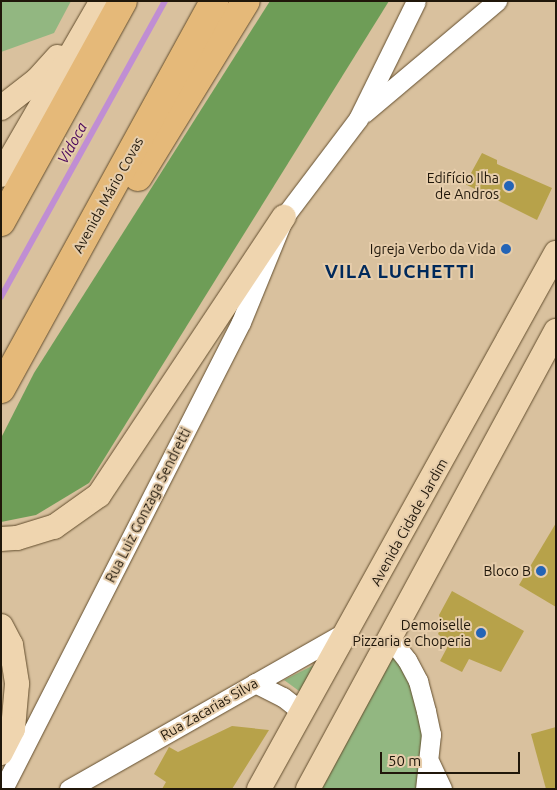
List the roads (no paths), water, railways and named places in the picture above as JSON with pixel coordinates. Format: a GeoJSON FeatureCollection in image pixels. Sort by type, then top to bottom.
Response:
{"type":"FeatureCollection","features":[{"type":"Feature","properties":{"kind":"highway"},"geometry":{"type":"LineString","coordinates":[[1,222],[123,1]]}},
{"type":"Feature","properties":{"kind":"highway","name":"Avenida Mário Covas"},"geometry":{"type":"LineString","coordinates":[[1,389],[214,1]]}},
{"type":"Feature","properties":{"kind":"highway"},"geometry":{"type":"LineString","coordinates":[[70,265],[136,180],[246,1]]}},
{"type":"Feature","properties":{"kind":"main road"},"geometry":{"type":"LineString","coordinates":[[1,108],[44,72],[100,1]]}},
{"type":"Feature","properties":{"kind":"main road"},"geometry":{"type":"LineString","coordinates":[[1,175],[100,1]]}},
{"type":"Feature","properties":{"kind":"main road"},"geometry":{"type":"LineString","coordinates":[[1,539],[17,538],[54,527],[100,495],[284,216]]}},
{"type":"Feature","properties":{"kind":"main road","name":"Avenida Cidade Jardim"},"geometry":{"type":"LineString","coordinates":[[259,789],[301,711],[350,629],[556,253]]}},
{"type":"Feature","properties":{"kind":"main road"},"geometry":{"type":"LineString","coordinates":[[308,789],[388,637],[556,331]]}},
{"type":"Feature","properties":{"kind":"main road"},"geometry":{"type":"LineString","coordinates":[[1,626],[11,645],[17,684],[14,729],[1,753]]}},
{"type":"Feature","properties":{"kind":"street"},"geometry":{"type":"LineString","coordinates":[[358,119],[416,1]]}},
{"type":"Feature","properties":{"kind":"street"},"geometry":{"type":"LineString","coordinates":[[358,119],[497,1]]}},
{"type":"Feature","properties":{"kind":"street","name":"Rua Luiz Gonzaga Sendretti"},"geometry":{"type":"LineString","coordinates":[[3,789],[241,322],[284,216],[358,119]]}},
{"type":"Feature","properties":{"kind":"street","name":"Rua Zacarias Silva"},"geometry":{"type":"LineString","coordinates":[[69,789],[350,629]]}},
{"type":"Feature","properties":{"kind":"street"},"geometry":{"type":"LineString","coordinates":[[388,637],[407,660],[418,681],[431,734],[430,763],[425,789]]}},
{"type":"Feature","properties":{"kind":"street"},"geometry":{"type":"LineString","coordinates":[[255,683],[284,698],[301,711]]}},
{"type":"Feature","properties":{"kind":"street"},"geometry":{"type":"LineString","coordinates":[[430,763],[442,789]]}},
{"type":"Feature","properties":{"kind":"waterway","name":"Vidoca"},"geometry":{"type":"LineString","coordinates":[[1,297],[165,1]]}},
{"type":"Feature","properties":{"kind":"place","name":"Edifício Ilha de Andros"},"geometry":{"type":"Point","coordinates":[509,186]}},
{"type":"Feature","properties":{"kind":"place","name":"Igreja Verbo da Vida"},"geometry":{"type":"Point","coordinates":[506,249]}},
{"type":"Feature","properties":{"kind":"place","name":"Bloco B"},"geometry":{"type":"Point","coordinates":[541,571]}},
{"type":"Feature","properties":{"kind":"place","name":"Demoiselle Pizzaria e Choperia"},"geometry":{"type":"Point","coordinates":[481,633]}},
{"type":"Feature","properties":{"kind":"district","name":"VILA LUCHETTI"},"geometry":{"type":"Point","coordinates":[400,272]}}]}
